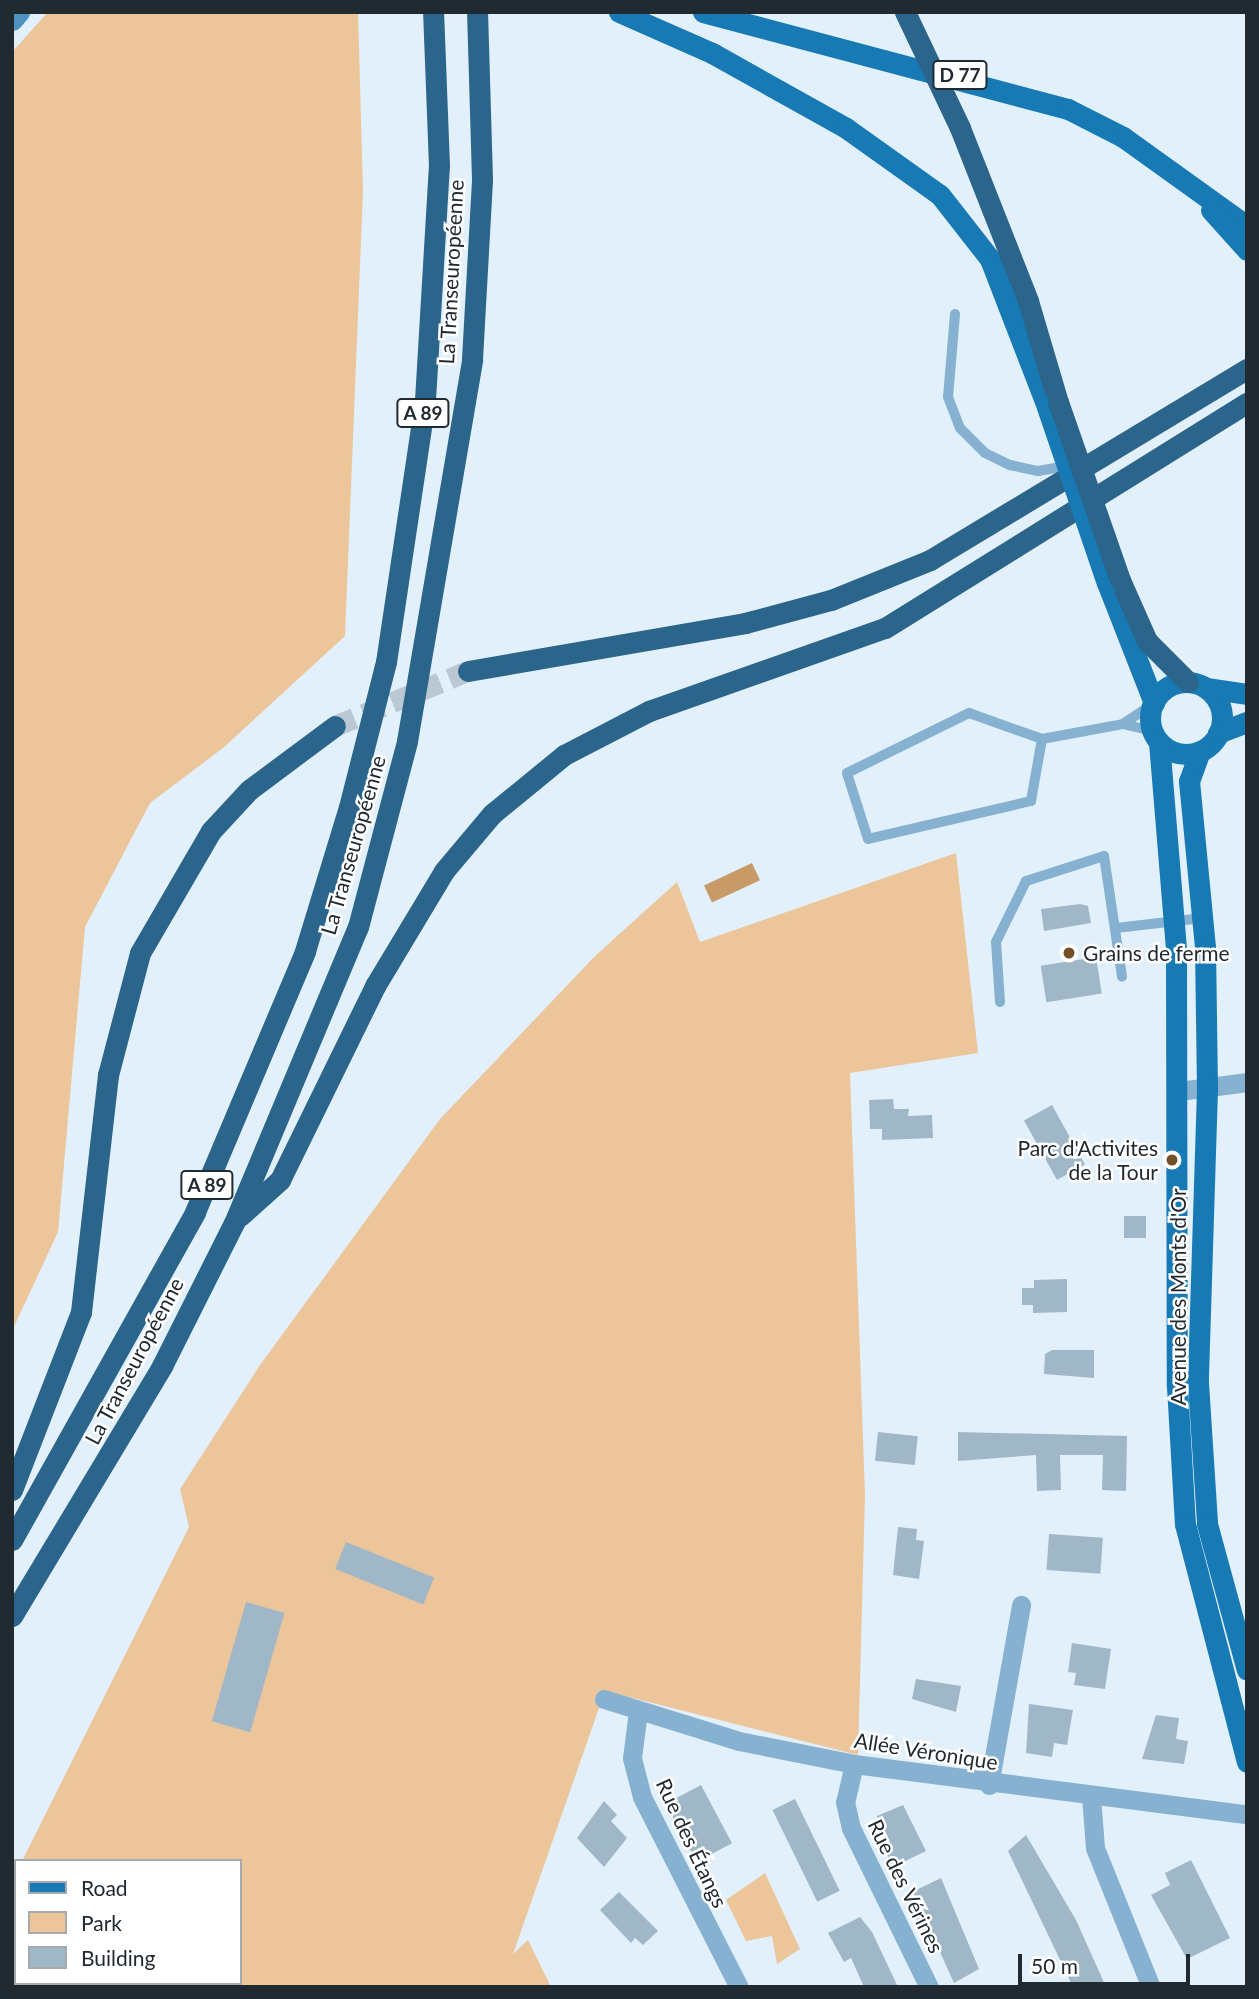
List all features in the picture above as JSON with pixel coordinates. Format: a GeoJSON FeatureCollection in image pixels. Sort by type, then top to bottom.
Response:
{"type":"FeatureCollection","features":[{"type":"Feature","properties":{"kind":"highway","name":"La Transeuropéenne"},"geometry":{"type":"LineString","coordinates":[[12,1540],[195,1212],[304,951],[349,807],[386,662],[425,400],[439,166],[433,12]]}},
{"type":"Feature","properties":{"kind":"highway","name":"La Transeuropéenne"},"geometry":{"type":"LineString","coordinates":[[12,1616],[129,1425],[234,1223],[358,928],[407,741],[472,359],[482,179],[477,12]]}},
{"type":"Feature","properties":{"kind":"highway"},"geometry":{"type":"LineString","coordinates":[[905,12],[960,128],[1028,301],[1052,404],[1113,582],[1147,641],[1197,685]]}},
{"type":"Feature","properties":{"kind":"highway"},"geometry":{"type":"LineString","coordinates":[[468,671],[745,623],[831,600],[930,560],[1247,369]]}},
{"type":"Feature","properties":{"kind":"highway"},"geometry":{"type":"LineString","coordinates":[[234,1223],[280,1180],[375,986],[444,871],[492,814],[564,755],[649,711],[885,628],[1247,403]]}},
{"type":"Feature","properties":{"kind":"highway"},"geometry":{"type":"LineString","coordinates":[[12,1490],[80,1312],[108,1075],[140,953],[211,831],[258,782],[335,726]]}},
{"type":"Feature","properties":{"kind":"main road"},"geometry":{"type":"LineString","coordinates":[[619,12],[712,53],[846,128],[940,195],[990,259],[1052,404]]}},
{"type":"Feature","properties":{"kind":"main road","name":"D 77"},"geometry":{"type":"LineString","coordinates":[[703,12],[1050,102],[1123,137],[1247,226]]}},
{"type":"Feature","properties":{"kind":"main road","name":"D 77"},"geometry":{"type":"LineString","coordinates":[[1195,189],[1247,250]]}},
{"type":"Feature","properties":{"kind":"main road"},"geometry":{"type":"LineString","coordinates":[[1113,582],[1154,703],[1156,736],[1178,753],[1200,751],[1219,733],[1247,722]]}},
{"type":"Feature","properties":{"kind":"main road"},"geometry":{"type":"LineString","coordinates":[[1154,703],[1164,689],[1197,685],[1247,694]]}},
{"type":"Feature","properties":{"kind":"main road"},"geometry":{"type":"LineString","coordinates":[[1197,685],[1222,713],[1219,733]]}},
{"type":"Feature","properties":{"kind":"main road","name":"Avenue des Monts d'Or"},"geometry":{"type":"LineString","coordinates":[[1156,736],[1175,922],[1178,1091],[1177,1386],[1185,1524],[1247,1762]]}},
{"type":"Feature","properties":{"kind":"main road","name":"Avenue des Monts d'Or"},"geometry":{"type":"LineString","coordinates":[[1200,751],[1189,781],[1202,918],[1207,1089],[1198,1383],[1206,1512],[1247,1670]]}},
{"type":"Feature","properties":{"kind":"street"},"geometry":{"type":"LineString","coordinates":[[12,20],[19,12]]}},
{"type":"Feature","properties":{"kind":"street"},"geometry":{"type":"LineString","coordinates":[[1178,1091],[1247,1082]]}},
{"type":"Feature","properties":{"kind":"street"},"geometry":{"type":"LineString","coordinates":[[989,1785],[1021,1605]]}},
{"type":"Feature","properties":{"kind":"street","name":"Allée Véronique"},"geometry":{"type":"LineString","coordinates":[[604,1699],[739,1741],[854,1764],[989,1785],[1247,1814]]}},
{"type":"Feature","properties":{"kind":"street","name":"Rue des Étangs"},"geometry":{"type":"LineString","coordinates":[[639,1711],[632,1758],[642,1797],[738,1987]]}},
{"type":"Feature","properties":{"kind":"street","name":"Rue des Vérines"},"geometry":{"type":"LineString","coordinates":[[854,1764],[845,1802],[851,1828],[929,1987]]}},
{"type":"Feature","properties":{"kind":"street"},"geometry":{"type":"LineString","coordinates":[[1091,1796],[1095,1848],[1151,1987]]}},
{"type":"Feature","properties":{"kind":"lane"},"geometry":{"type":"LineString","coordinates":[[955,314],[948,397],[960,428],[985,453],[1010,465],[1038,471],[1096,462]]}},
{"type":"Feature","properties":{"kind":"lane"},"geometry":{"type":"LineString","coordinates":[[1042,739],[1031,801],[868,839],[847,773],[969,713],[1042,739],[1123,724],[1154,703]]}},
{"type":"Feature","properties":{"kind":"lane"},"geometry":{"type":"LineString","coordinates":[[1123,724],[1156,736]]}},
{"type":"Feature","properties":{"kind":"lane"},"geometry":{"type":"LineString","coordinates":[[1000,1002],[996,942],[1026,881],[1104,856],[1122,977]]}},
{"type":"Feature","properties":{"kind":"lane"},"geometry":{"type":"LineString","coordinates":[[1116,928],[1202,918]]}},
{"type":"Feature","properties":{"kind":"green space"},"geometry":{"type":"Polygon","coordinates":[[[48,12],[358,12],[363,191],[345,636],[223,748],[150,803],[85,927],[58,1232],[12,1331],[12,52],[48,12]]]}},
{"type":"Feature","properties":{"kind":"green space"},"geometry":{"type":"Polygon","coordinates":[[[956,853],[978,1053],[850,1073],[865,1495],[858,1755],[605,1691],[513,1954],[528,1940],[551,1987],[12,1987],[14,1930],[14,1985],[242,1985],[242,1859],[23,1859],[189,1527],[180,1489],[260,1365],[440,1119],[595,956],[677,882],[700,942],[956,853]]]}},
{"type":"Feature","properties":{"kind":"green space"},"geometry":{"type":"Polygon","coordinates":[[[765,1873],[800,1949],[777,1964],[772,1936],[746,1941],[726,1900],[765,1873]]]}},
{"type":"Feature","properties":{"kind":"shaded area"},"geometry":{"type":"Polygon","coordinates":[[[752,863],[760,880],[712,903],[704,885],[752,863]]]}},
{"type":"Feature","properties":{"kind":"building"},"geometry":{"type":"Polygon","coordinates":[[[1080,904],[1088,906],[1091,923],[1044,931],[1041,909],[1080,904]]]}},
{"type":"Feature","properties":{"kind":"building"},"geometry":{"type":"Polygon","coordinates":[[[1096,957],[1102,994],[1046,1002],[1041,966],[1096,957]]]}},
{"type":"Feature","properties":{"kind":"building"},"geometry":{"type":"Polygon","coordinates":[[[893,1099],[894,1109],[909,1109],[908,1116],[932,1115],[933,1138],[882,1140],[882,1129],[870,1129],[869,1100],[893,1099]]]}},
{"type":"Feature","properties":{"kind":"building"},"geometry":{"type":"Polygon","coordinates":[[[1052,1105],[1085,1164],[1057,1180],[1024,1121],[1052,1105]]]}},
{"type":"Feature","properties":{"kind":"building"},"geometry":{"type":"Polygon","coordinates":[[[1124,1216],[1146,1216],[1146,1238],[1124,1238],[1124,1216]]]}},
{"type":"Feature","properties":{"kind":"building"},"geometry":{"type":"Polygon","coordinates":[[[1067,1279],[1067,1312],[1033,1313],[1033,1305],[1022,1305],[1022,1288],[1034,1288],[1034,1280],[1067,1279]]]}},
{"type":"Feature","properties":{"kind":"building"},"geometry":{"type":"Polygon","coordinates":[[[1052,1350],[1094,1350],[1094,1378],[1044,1374],[1045,1354],[1052,1350]]]}},
{"type":"Feature","properties":{"kind":"building"},"geometry":{"type":"Polygon","coordinates":[[[878,1432],[918,1436],[915,1465],[875,1461],[878,1432]]]}},
{"type":"Feature","properties":{"kind":"building"},"geometry":{"type":"Polygon","coordinates":[[[958,1432],[1127,1436],[1126,1491],[1102,1490],[1103,1455],[1060,1455],[1061,1490],[1037,1491],[1036,1455],[958,1461],[958,1432]]]}},
{"type":"Feature","properties":{"kind":"building"},"geometry":{"type":"Polygon","coordinates":[[[898,1527],[917,1529],[916,1540],[924,1541],[919,1579],[893,1575],[898,1527]]]}},
{"type":"Feature","properties":{"kind":"building"},"geometry":{"type":"Polygon","coordinates":[[[1049,1534],[1103,1538],[1100,1574],[1046,1570],[1049,1534]]]}},
{"type":"Feature","properties":{"kind":"building"},"geometry":{"type":"Polygon","coordinates":[[[346,1542],[434,1578],[423,1604],[335,1569],[346,1542]]]}},
{"type":"Feature","properties":{"kind":"building"},"geometry":{"type":"Polygon","coordinates":[[[246,1602],[284,1613],[250,1732],[212,1721],[246,1602]]]}},
{"type":"Feature","properties":{"kind":"building"},"geometry":{"type":"Polygon","coordinates":[[[1072,1643],[1111,1649],[1105,1689],[1074,1685],[1076,1673],[1068,1672],[1072,1643]]]}},
{"type":"Feature","properties":{"kind":"building"},"geometry":{"type":"Polygon","coordinates":[[[916,1679],[961,1686],[956,1712],[912,1699],[916,1679]]]}},
{"type":"Feature","properties":{"kind":"building"},"geometry":{"type":"Polygon","coordinates":[[[1029,1704],[1073,1710],[1067,1745],[1054,1743],[1052,1757],[1026,1753],[1029,1704]]]}},
{"type":"Feature","properties":{"kind":"building"},"geometry":{"type":"Polygon","coordinates":[[[1156,1715],[1179,1718],[1176,1739],[1188,1741],[1184,1764],[1142,1759],[1156,1715]]]}},
{"type":"Feature","properties":{"kind":"building"},"geometry":{"type":"Polygon","coordinates":[[[701,1785],[732,1843],[697,1862],[666,1804],[701,1785]]]}},
{"type":"Feature","properties":{"kind":"building"},"geometry":{"type":"Polygon","coordinates":[[[795,1799],[840,1891],[817,1902],[773,1810],[795,1799]]]}},
{"type":"Feature","properties":{"kind":"building"},"geometry":{"type":"Polygon","coordinates":[[[604,1801],[617,1815],[611,1821],[627,1838],[604,1867],[577,1838],[604,1801]]]}},
{"type":"Feature","properties":{"kind":"building"},"geometry":{"type":"Polygon","coordinates":[[[903,1805],[926,1851],[891,1868],[877,1816],[903,1805]]]}},
{"type":"Feature","properties":{"kind":"building"},"geometry":{"type":"Polygon","coordinates":[[[1026,1835],[1076,1920],[1106,1987],[1073,1987],[1008,1851],[1026,1835]]]}},
{"type":"Feature","properties":{"kind":"building"},"geometry":{"type":"Polygon","coordinates":[[[1191,1860],[1230,1938],[1187,1959],[1151,1895],[1170,1885],[1165,1873],[1191,1860]]]}},
{"type":"Feature","properties":{"kind":"building"},"geometry":{"type":"Polygon","coordinates":[[[941,1878],[979,1969],[954,1983],[931,1932],[923,1937],[914,1914],[921,1911],[912,1892],[941,1878]]]}},
{"type":"Feature","properties":{"kind":"building"},"geometry":{"type":"Polygon","coordinates":[[[619,1892],[658,1931],[643,1945],[635,1938],[631,1943],[600,1910],[619,1892]]]}},
{"type":"Feature","properties":{"kind":"building"},"geometry":{"type":"Polygon","coordinates":[[[860,1917],[872,1932],[898,1987],[864,1987],[851,1958],[844,1962],[828,1933],[860,1917]]]}},
{"type":"Feature","properties":{"kind":"tunnel"},"geometry":{"type":"LineString","coordinates":[[335,726],[468,671]]}},
{"type":"Feature","properties":{"kind":"place","name":"Grains de ferme"},"geometry":{"type":"Point","coordinates":[1069,953]}},
{"type":"Feature","properties":{"kind":"place","name":"Parc d'Activites de la Tour"},"geometry":{"type":"Point","coordinates":[1172,1160]}}]}
